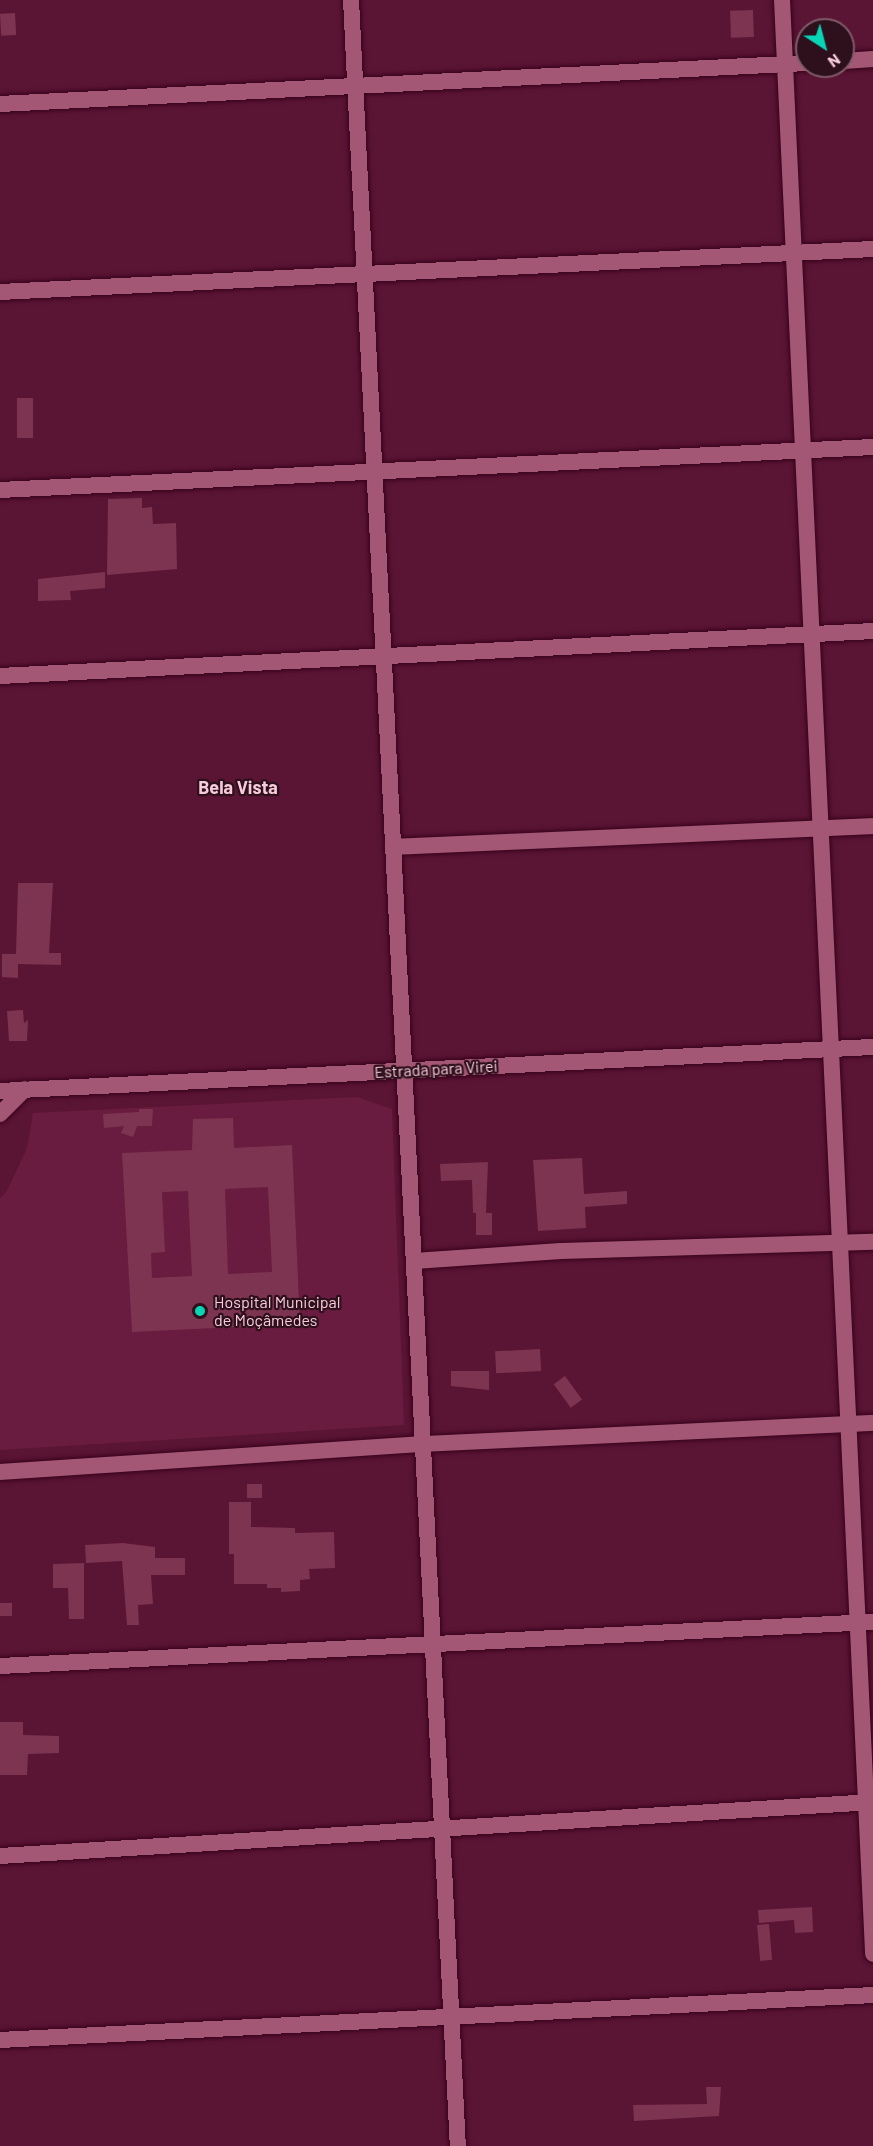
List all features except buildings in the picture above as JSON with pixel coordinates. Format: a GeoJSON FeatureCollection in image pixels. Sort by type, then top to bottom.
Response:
{"type":"FeatureCollection","features":[{"type":"Feature","properties":{"kind":"street"},"geometry":{"type":"LineString","coordinates":[[351,0],[458,2146]]}},
{"type":"Feature","properties":{"kind":"street"},"geometry":{"type":"LineString","coordinates":[[782,0],[849,1425],[865,1622],[873,1954]]}},
{"type":"Feature","properties":{"kind":"street"},"geometry":{"type":"LineString","coordinates":[[855,60],[873,59]]}},
{"type":"Feature","properties":{"kind":"street"},"geometry":{"type":"LineString","coordinates":[[0,104],[795,64]]}},
{"type":"Feature","properties":{"kind":"street"},"geometry":{"type":"LineString","coordinates":[[0,292],[873,249]]}},
{"type":"Feature","properties":{"kind":"street"},"geometry":{"type":"LineString","coordinates":[[0,490],[873,447]]}},
{"type":"Feature","properties":{"kind":"street"},"geometry":{"type":"LineString","coordinates":[[0,676],[873,631]]}},
{"type":"Feature","properties":{"kind":"street"},"geometry":{"type":"LineString","coordinates":[[393,847],[873,826]]}},
{"type":"Feature","properties":{"kind":"street","name":"Estrada para Virei"},"geometry":{"type":"LineString","coordinates":[[0,1091],[873,1047]]}},
{"type":"Feature","properties":{"kind":"street"},"geometry":{"type":"LineString","coordinates":[[0,1114],[25,1089]]}},
{"type":"Feature","properties":{"kind":"street"},"geometry":{"type":"LineString","coordinates":[[414,1261],[561,1251],[873,1242]]}},
{"type":"Feature","properties":{"kind":"street"},"geometry":{"type":"LineString","coordinates":[[0,1472],[423,1444],[873,1424]]}},
{"type":"Feature","properties":{"kind":"street"},"geometry":{"type":"LineString","coordinates":[[0,1666],[865,1622]]}},
{"type":"Feature","properties":{"kind":"street"},"geometry":{"type":"LineString","coordinates":[[0,1856],[870,1802]]}},
{"type":"Feature","properties":{"kind":"street"},"geometry":{"type":"LineString","coordinates":[[0,2040],[873,1995]]}},
{"type":"Feature","properties":{"kind":"shaded area","name":"Hospital Municipal de Moçâmedes"},"geometry":{"type":"Polygon","coordinates":[[[357,1097],[392,1109],[404,1425],[0,1450],[0,1198],[7,1191],[27,1148],[33,1113],[357,1097]]]}},
{"type":"Feature","properties":{"kind":"place","name":"Hospital Municipal de Moçâmedes"},"geometry":{"type":"Point","coordinates":[200,1311]}},
{"type":"Feature","properties":{"kind":"district","name":"Bela Vista"},"geometry":{"type":"Point","coordinates":[238,787]}}]}
